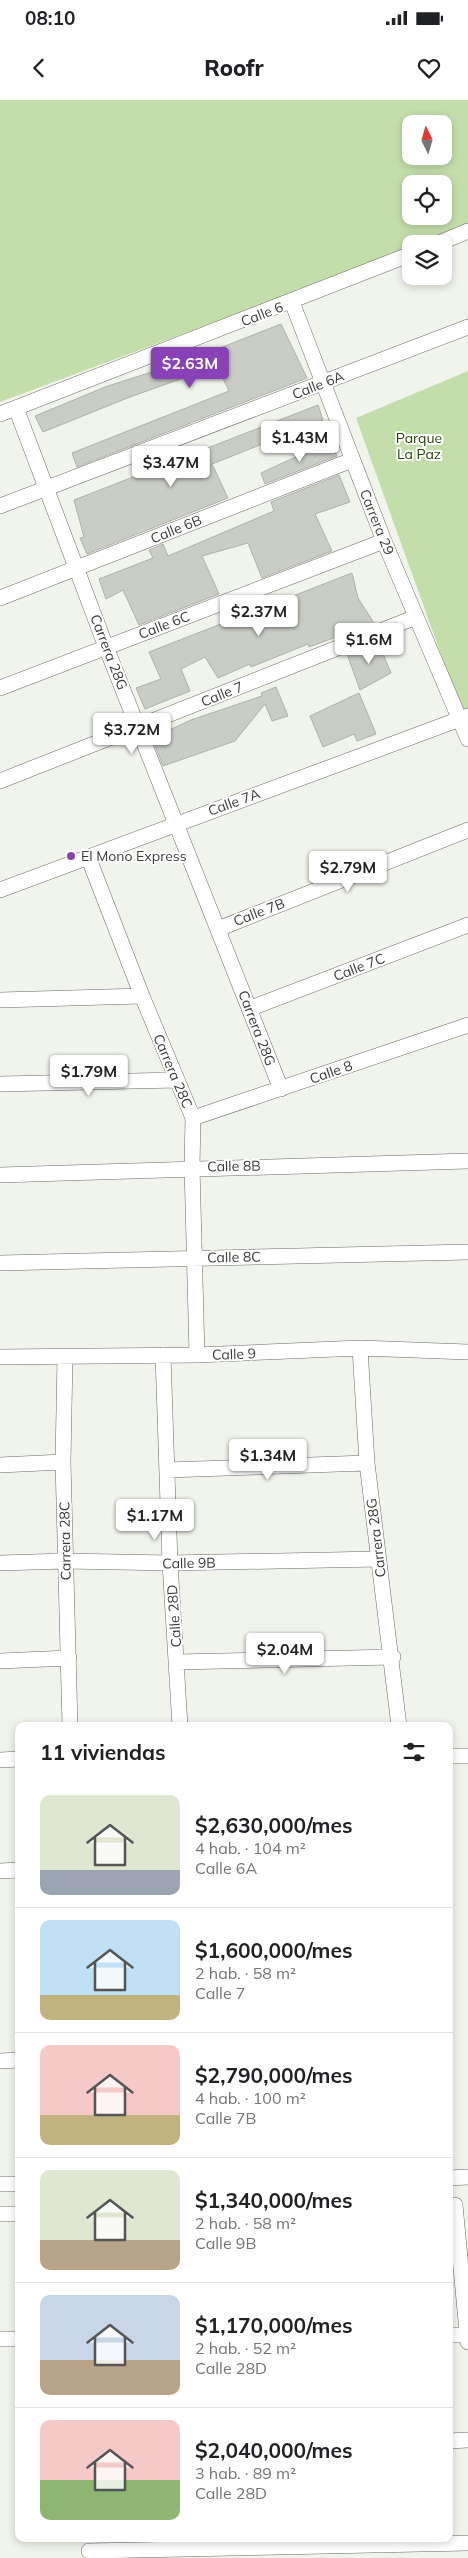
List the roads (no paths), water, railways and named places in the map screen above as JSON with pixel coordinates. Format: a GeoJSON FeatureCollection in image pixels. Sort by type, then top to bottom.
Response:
{"type":"FeatureCollection","features":[{"type":"Feature","properties":{"kind":"street"},"geometry":{"type":"LineString","coordinates":[[452,238],[468,232]]}},
{"type":"Feature","properties":{"kind":"street","name":"Calle 6"},"geometry":{"type":"LineString","coordinates":[[0,414],[402,258]]}},
{"type":"Feature","properties":{"kind":"street","name":"Carrera 29"},"geometry":{"type":"LineString","coordinates":[[292,302],[384,541],[416,617],[464,717],[468,739]]}},
{"type":"Feature","properties":{"kind":"street","name":"Calle 6A"},"geometry":{"type":"LineString","coordinates":[[0,506],[468,327]]}},
{"type":"Feature","properties":{"kind":"street","name":"Carrera 28G"},"geometry":{"type":"LineString","coordinates":[[16,408],[106,647],[281,1089]]}},
{"type":"Feature","properties":{"kind":"street","name":"Calle 6B"},"geometry":{"type":"LineString","coordinates":[[0,598],[352,460]]}},
{"type":"Feature","properties":{"kind":"street","name":"Calle 6C"},"geometry":{"type":"LineString","coordinates":[[0,688],[384,541]]}},
{"type":"Feature","properties":{"kind":"street","name":"Calle 7"},"geometry":{"type":"LineString","coordinates":[[0,780],[416,617]]}},
{"type":"Feature","properties":{"kind":"street","name":"Calle 7A"},"geometry":{"type":"LineString","coordinates":[[0,890],[464,717]]}},
{"type":"Feature","properties":{"kind":"street","name":"Calle 7B"},"geometry":{"type":"LineString","coordinates":[[218,929],[468,830]]}},
{"type":"Feature","properties":{"kind":"street","name":"Carrera 28C"},"geometry":{"type":"LineString","coordinates":[[88,858],[142,996],[193,1118],[192,1167],[197,1355]]}},
{"type":"Feature","properties":{"kind":"street","name":"Calle 7C"},"geometry":{"type":"LineString","coordinates":[[250,1008],[468,925]]}},
{"type":"Feature","properties":{"kind":"street"},"geometry":{"type":"LineString","coordinates":[[0,1000],[142,996]]}},
{"type":"Feature","properties":{"kind":"street","name":"Calle 8"},"geometry":{"type":"LineString","coordinates":[[193,1118],[468,1025]]}},
{"type":"Feature","properties":{"kind":"street"},"geometry":{"type":"LineString","coordinates":[[0,1084],[177,1080]]}},
{"type":"Feature","properties":{"kind":"street","name":"Calle 8B"},"geometry":{"type":"LineString","coordinates":[[0,1175],[192,1167],[468,1161]]}},
{"type":"Feature","properties":{"kind":"street","name":"Calle 8C"},"geometry":{"type":"LineString","coordinates":[[0,1263],[468,1252]]}},
{"type":"Feature","properties":{"kind":"street","name":"Carrera 28G"},"geometry":{"type":"LineString","coordinates":[[360,1348],[367,1463],[378,1559],[393,1657],[399,1722]]}},
{"type":"Feature","properties":{"kind":"street","name":"Calle 9"},"geometry":{"type":"LineString","coordinates":[[0,1357],[197,1355],[360,1348],[468,1352]]}},
{"type":"Feature","properties":{"kind":"street","name":"Calle 28D"},"geometry":{"type":"LineString","coordinates":[[163,1355],[170,1564],[180,1722]]}},
{"type":"Feature","properties":{"kind":"street","name":"Carrera 28C"},"geometry":{"type":"LineString","coordinates":[[64,1357],[64,1462],[70,1722]]}},
{"type":"Feature","properties":{"kind":"street"},"geometry":{"type":"LineString","coordinates":[[0,1465],[64,1462]]}},
{"type":"Feature","properties":{"kind":"street"},"geometry":{"type":"LineString","coordinates":[[167,1470],[367,1463]]}},
{"type":"Feature","properties":{"kind":"street","name":"Calle 9B"},"geometry":{"type":"LineString","coordinates":[[0,1563],[66,1561],[170,1564],[378,1559]]}},
{"type":"Feature","properties":{"kind":"street"},"geometry":{"type":"LineString","coordinates":[[177,1662],[393,1657]]}},
{"type":"Feature","properties":{"kind":"street"},"geometry":{"type":"LineString","coordinates":[[0,1661],[69,1658]]}},
{"type":"Feature","properties":{"kind":"street"},"geometry":{"type":"LineString","coordinates":[[453,1756],[468,1756]]}},
{"type":"Feature","properties":{"kind":"street"},"geometry":{"type":"LineString","coordinates":[[0,1760],[15,1760]]}},
{"type":"Feature","properties":{"kind":"street"},"geometry":{"type":"LineString","coordinates":[[0,1871],[15,1870]]}},
{"type":"Feature","properties":{"kind":"street"},"geometry":{"type":"LineString","coordinates":[[0,2061],[15,2060]]}},
{"type":"Feature","properties":{"kind":"street"},"geometry":{"type":"LineString","coordinates":[[453,2178],[468,2177]]}},
{"type":"Feature","properties":{"kind":"street"},"geometry":{"type":"LineString","coordinates":[[0,2184],[15,2184]]}},
{"type":"Feature","properties":{"kind":"street"},"geometry":{"type":"LineString","coordinates":[[453,2336],[468,2338],[457,2205]]}},
{"type":"Feature","properties":{"kind":"street"},"geometry":{"type":"LineString","coordinates":[[0,2214],[15,2214]]}},
{"type":"Feature","properties":{"kind":"street"},"geometry":{"type":"LineString","coordinates":[[0,2339],[15,2339]]}},
{"type":"Feature","properties":{"kind":"street"},"geometry":{"type":"LineString","coordinates":[[453,2441],[468,2440]]}},
{"type":"Feature","properties":{"kind":"street"},"geometry":{"type":"LineString","coordinates":[[89,2549],[185,2554],[390,2552],[468,2543]]}},
{"type":"Feature","properties":{"kind":"place","name":"El Mono Express"},"geometry":{"type":"Point","coordinates":[71,856]}},
{"type":"Feature","properties":{"kind":"park label","name":"Parque La Paz"},"geometry":{"type":"Point","coordinates":[419,446]}}]}
